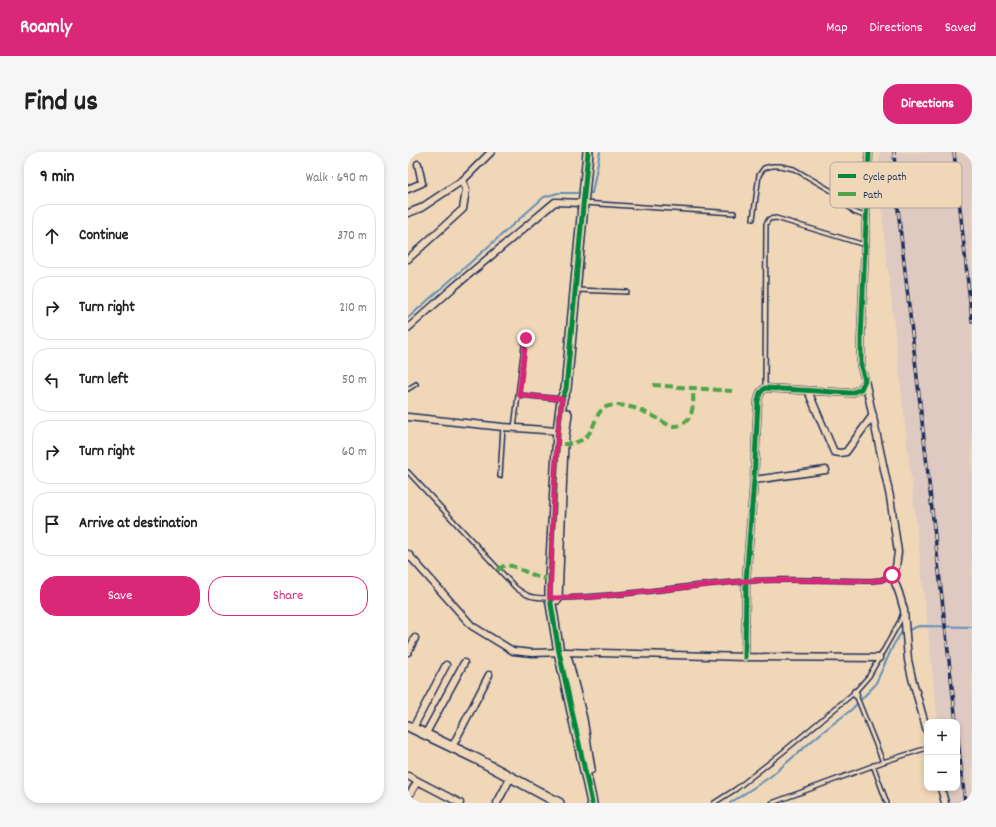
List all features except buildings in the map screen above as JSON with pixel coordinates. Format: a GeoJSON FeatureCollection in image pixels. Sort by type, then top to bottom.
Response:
{"type":"FeatureCollection","features":[{"type":"Feature","properties":{"kind":"street"},"geometry":{"type":"LineString","coordinates":[[408,213],[421,208],[463,180],[491,152]]}},
{"type":"Feature","properties":{"kind":"street"},"geometry":{"type":"LineString","coordinates":[[553,598],[567,396],[566,389],[588,152]]}},
{"type":"Feature","properties":{"kind":"street"},"geometry":{"type":"LineString","coordinates":[[869,152],[869,162]]}},
{"type":"Feature","properties":{"kind":"street"},"geometry":{"type":"LineString","coordinates":[[408,189],[422,183],[418,164]]}},
{"type":"Feature","properties":{"kind":"street"},"geometry":{"type":"LineString","coordinates":[[408,259],[464,209],[466,190],[463,180]]}},
{"type":"Feature","properties":{"kind":"street"},"geometry":{"type":"LineString","coordinates":[[408,328],[555,202],[583,203]]}},
{"type":"Feature","properties":{"kind":"street"},"geometry":{"type":"LineString","coordinates":[[866,208],[861,367],[873,415],[890,497],[898,552],[896,567],[892,575],[900,593],[904,610],[908,660],[924,721]]}},
{"type":"Feature","properties":{"kind":"street"},"geometry":{"type":"LineString","coordinates":[[744,657],[746,581],[754,480],[758,401],[760,393],[765,388],[851,392],[861,388],[865,380]]}},
{"type":"Feature","properties":{"kind":"street"},"geometry":{"type":"LineString","coordinates":[[566,389],[562,399],[558,431],[554,491],[553,598],[562,652],[592,803]]}},
{"type":"Feature","properties":{"kind":"street"},"geometry":{"type":"LineString","coordinates":[[808,390],[834,452],[840,454],[846,452],[873,415]]}},
{"type":"Feature","properties":{"kind":"street"},"geometry":{"type":"LineString","coordinates":[[408,417],[558,431]]}},
{"type":"Feature","properties":{"kind":"street"},"geometry":{"type":"LineString","coordinates":[[754,480],[826,470]]}},
{"type":"Feature","properties":{"kind":"street"},"geometry":{"type":"LineString","coordinates":[[408,554],[472,626],[513,651],[532,654],[562,652],[744,657],[879,658]]}},
{"type":"Feature","properties":{"kind":"street"},"geometry":{"type":"LineString","coordinates":[[408,652],[415,638]]}},
{"type":"Feature","properties":{"kind":"street"},"geometry":{"type":"LineString","coordinates":[[562,652],[582,720],[595,803]]}},
{"type":"Feature","properties":{"kind":"street"},"geometry":{"type":"LineString","coordinates":[[425,735],[464,663]]}},
{"type":"Feature","properties":{"kind":"street"},"geometry":{"type":"LineString","coordinates":[[446,665],[410,727],[511,777],[559,803]]}},
{"type":"Feature","properties":{"kind":"street"},"geometry":{"type":"LineString","coordinates":[[452,747],[489,675]]}},
{"type":"Feature","properties":{"kind":"street"},"geometry":{"type":"LineString","coordinates":[[408,776],[460,803]]}},
{"type":"Feature","properties":{"kind":"street"},"geometry":{"type":"LineString","coordinates":[[497,803],[511,777]]}},
{"type":"Feature","properties":{"kind":"street"},"geometry":{"type":"LineString","coordinates":[[408,797],[418,781]]}},
{"type":"Feature","properties":{"kind":"street"},"geometry":{"type":"LineString","coordinates":[[942,791],[945,803]]}},
{"type":"Feature","properties":{"kind":"lane"},"geometry":{"type":"LineString","coordinates":[[753,219],[759,175],[764,168],[780,166],[794,169],[830,190]]}},
{"type":"Feature","properties":{"kind":"lane"},"geometry":{"type":"LineString","coordinates":[[583,203],[734,213]]}},
{"type":"Feature","properties":{"kind":"lane"},"geometry":{"type":"LineString","coordinates":[[850,208],[854,212],[866,216]]}},
{"type":"Feature","properties":{"kind":"lane"},"geometry":{"type":"LineString","coordinates":[[765,388],[766,224],[768,219],[776,218],[865,245]]}},
{"type":"Feature","properties":{"kind":"lane"},"geometry":{"type":"LineString","coordinates":[[575,290],[627,292]]}},
{"type":"Feature","properties":{"kind":"lane"},"geometry":{"type":"LineString","coordinates":[[514,428],[526,338]]}},
{"type":"Feature","properties":{"kind":"lane"},"geometry":{"type":"LineString","coordinates":[[408,389],[416,384]]}},
{"type":"Feature","properties":{"kind":"lane"},"geometry":{"type":"LineString","coordinates":[[519,395],[562,399]]}},
{"type":"Feature","properties":{"kind":"lane"},"geometry":{"type":"LineString","coordinates":[[500,476],[503,427]]}},
{"type":"Feature","properties":{"kind":"lane"},"geometry":{"type":"LineString","coordinates":[[408,472],[515,587],[525,595],[535,598],[592,597],[746,581],[871,581],[881,580],[892,575]]}},
{"type":"Feature","properties":{"kind":"lane"},"geometry":{"type":"LineString","coordinates":[[714,803],[736,789],[855,694],[869,676],[900,621],[904,610]]}},
{"type":"Feature","properties":{"kind":"lane"},"geometry":{"type":"LineString","coordinates":[[855,694],[883,762]]}},
{"type":"Feature","properties":{"kind":"lane"},"geometry":{"type":"LineString","coordinates":[[772,803],[873,765],[924,749]]}},
{"type":"Feature","properties":{"kind":"lane"},"geometry":{"type":"LineString","coordinates":[[873,765],[887,803]]}},
{"type":"Feature","properties":{"kind":"shaded area"},"geometry":{"type":"Polygon","coordinates":[[[880,152],[972,152],[972,803],[947,803],[945,791],[960,791],[960,719],[938,719],[882,208],[962,208],[962,162],[879,162],[880,152]]]}},
{"type":"Feature","properties":{"kind":"waterway"},"geometry":{"type":"LineString","coordinates":[[587,193],[592,193],[600,152]]}},
{"type":"Feature","properties":{"kind":"waterway"},"geometry":{"type":"LineString","coordinates":[[408,318],[544,197],[558,193],[577,193]]}},
{"type":"Feature","properties":{"kind":"waterway"},"geometry":{"type":"LineString","coordinates":[[730,803],[770,777],[820,734],[851,710],[875,685],[894,644],[901,633],[919,626],[972,627]]}},
{"type":"Feature","properties":{"kind":"railway"},"geometry":{"type":"LineString","coordinates":[[894,152],[895,162]]}},
{"type":"Feature","properties":{"kind":"railway"},"geometry":{"type":"LineString","coordinates":[[954,152],[955,162]]}},
{"type":"Feature","properties":{"kind":"railway"},"geometry":{"type":"LineString","coordinates":[[898,208],[956,719]]}},
{"type":"Feature","properties":{"kind":"railway"},"geometry":{"type":"LineString","coordinates":[[960,208],[972,321]]}},
{"type":"Feature","properties":{"kind":"railway"},"geometry":{"type":"LineString","coordinates":[[960,755],[965,803]]}},
{"type":"Feature","properties":{"kind":"marked path"},"geometry":{"type":"LineString","coordinates":[[653,385],[732,391]]}},
{"type":"Feature","properties":{"kind":"marked path"},"geometry":{"type":"LineString","coordinates":[[563,444],[575,443],[584,439],[593,427],[598,414],[609,406],[622,405],[635,408],[673,426],[683,424],[690,416],[693,407],[693,388]]}},
{"type":"Feature","properties":{"kind":"marked path"},"geometry":{"type":"LineString","coordinates":[[498,570],[505,565],[512,566],[538,577],[550,579]]}},
{"type":"Feature","properties":{"kind":"cycle path"},"geometry":{"type":"LineString","coordinates":[[588,152],[566,389],[562,399],[558,431],[550,598],[559,652],[592,803]]}},
{"type":"Feature","properties":{"kind":"cycle path"},"geometry":{"type":"LineString","coordinates":[[869,152],[869,162]]}},
{"type":"Feature","properties":{"kind":"cycle path"},"geometry":{"type":"LineString","coordinates":[[745,657],[746,581],[754,480],[758,401],[760,393],[765,388],[851,393],[861,389],[865,380],[861,367],[861,339],[867,208]]}},
{"type":"Feature","properties":{"kind":"route"},"geometry":{"type":"LineString","coordinates":[[526,338],[519,395],[562,399],[558,431],[554,491],[550,598],[592,597],[746,581],[871,581],[881,580],[892,575]]}}]}
